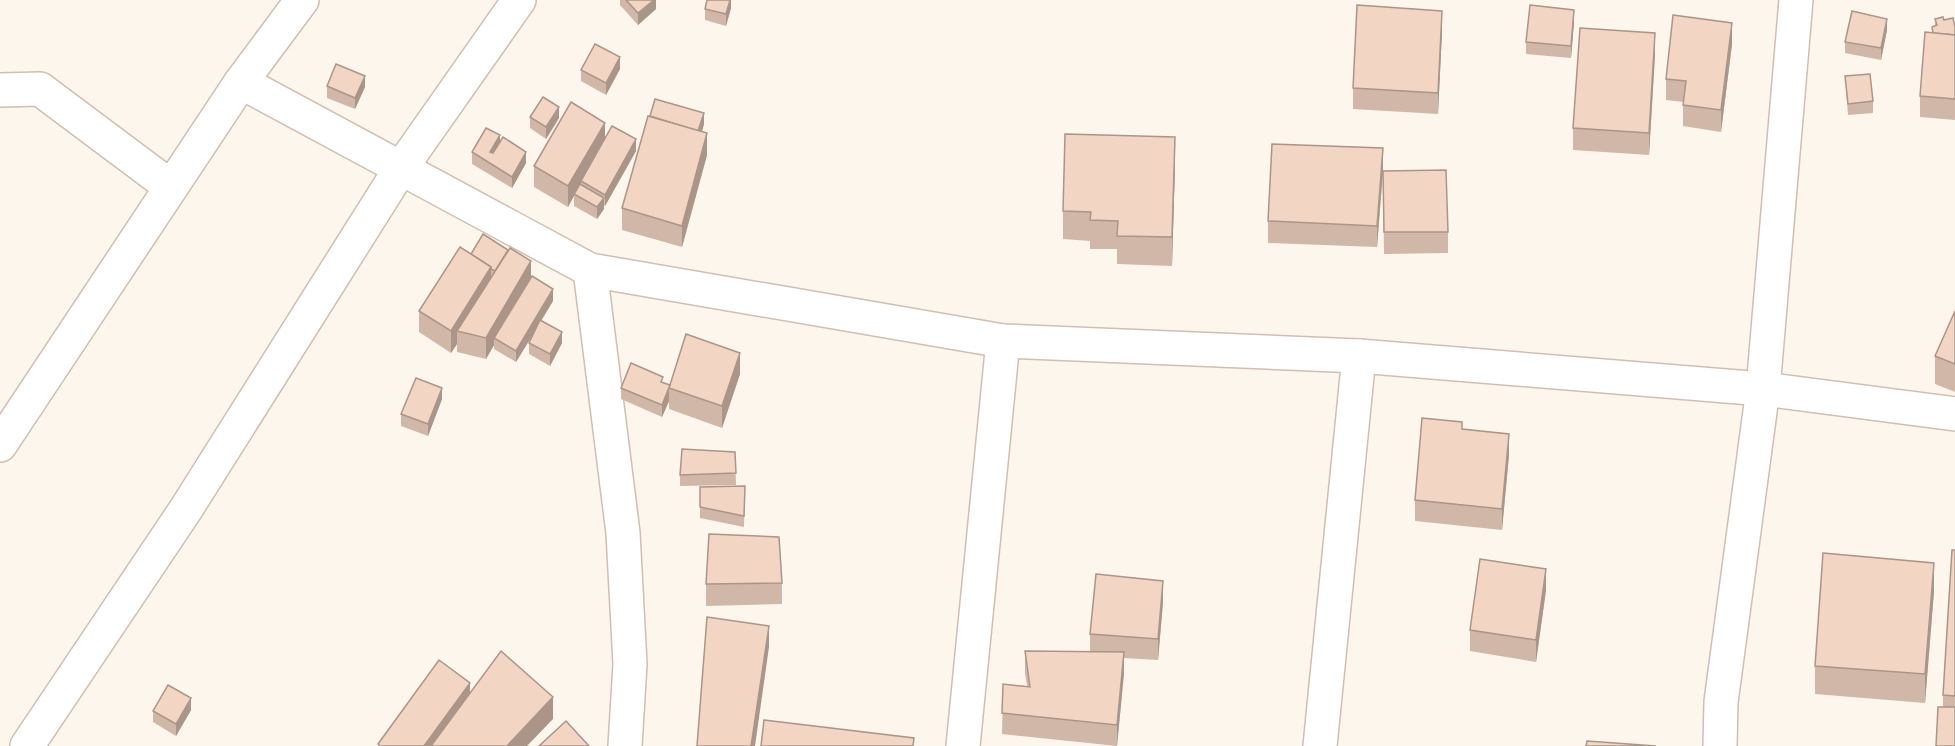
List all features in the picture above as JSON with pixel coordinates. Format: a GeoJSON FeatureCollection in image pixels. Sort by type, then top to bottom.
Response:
{"type":"FeatureCollection","features":[{"type":"Feature","properties":{"kind":"street"},"geometry":{"type":"LineString","coordinates":[[0,445],[241,82],[302,0]]}},
{"type":"Feature","properties":{"kind":"street"},"geometry":{"type":"LineString","coordinates":[[27,746],[186,509],[400,168],[519,0]]}},
{"type":"Feature","properties":{"kind":"street"},"geometry":{"type":"LineString","coordinates":[[1720,746],[1721,702],[1763,389],[1796,0]]}},
{"type":"Feature","properties":{"kind":"street"},"geometry":{"type":"LineString","coordinates":[[241,82],[590,270],[1003,341],[1359,356],[1763,389],[1955,414]]}},
{"type":"Feature","properties":{"kind":"street"},"geometry":{"type":"LineString","coordinates":[[0,90],[40,89],[171,187]]}},
{"type":"Feature","properties":{"kind":"street"},"geometry":{"type":"LineString","coordinates":[[590,270],[622,533],[630,664],[625,746]]}},
{"type":"Feature","properties":{"kind":"street"},"geometry":{"type":"LineString","coordinates":[[963,746],[1003,341]]}},
{"type":"Feature","properties":{"kind":"street"},"geometry":{"type":"LineString","coordinates":[[1320,746],[1359,356]]}},
{"type":"Feature","properties":{"kind":"building"},"geometry":{"type":"Polygon","coordinates":[[[626,0],[654,0],[638,13],[626,0]]]}},
{"type":"Feature","properties":{"kind":"building"},"geometry":{"type":"Polygon","coordinates":[[[707,0],[730,0],[726,14],[705,9],[707,0]]]}},
{"type":"Feature","properties":{"kind":"building"},"geometry":{"type":"Polygon","coordinates":[[[1357,5],[1442,11],[1438,93],[1353,88],[1357,5]]]}},
{"type":"Feature","properties":{"kind":"building"},"geometry":{"type":"Polygon","coordinates":[[[1530,5],[1574,10],[1571,46],[1526,42],[1530,5]]]}},
{"type":"Feature","properties":{"kind":"building"},"geometry":{"type":"Polygon","coordinates":[[[1852,11],[1887,19],[1881,48],[1845,42],[1852,11]]]}},
{"type":"Feature","properties":{"kind":"building"},"geometry":{"type":"Polygon","coordinates":[[[1673,15],[1732,23],[1721,110],[1683,105],[1686,81],[1666,79],[1673,15]]]}},
{"type":"Feature","properties":{"kind":"building"},"geometry":{"type":"Polygon","coordinates":[[[1943,17],[1944,20],[1953,18],[1955,35],[1933,33],[1932,27],[1937,25],[1935,19],[1943,17]]]}},
{"type":"Feature","properties":{"kind":"building"},"geometry":{"type":"Polygon","coordinates":[[[1580,28],[1655,33],[1649,133],[1573,128],[1580,28]]]}},
{"type":"Feature","properties":{"kind":"building"},"geometry":{"type":"Polygon","coordinates":[[[1925,32],[1955,35],[1955,99],[1920,96],[1925,32]]]}},
{"type":"Feature","properties":{"kind":"building"},"geometry":{"type":"Polygon","coordinates":[[[595,44],[620,57],[606,83],[581,70],[595,44]]]}},
{"type":"Feature","properties":{"kind":"building"},"geometry":{"type":"Polygon","coordinates":[[[336,64],[365,76],[355,98],[327,86],[336,64]]]}},
{"type":"Feature","properties":{"kind":"building"},"geometry":{"type":"Polygon","coordinates":[[[1870,74],[1873,101],[1848,104],[1845,76],[1870,74]]]}},
{"type":"Feature","properties":{"kind":"building"},"geometry":{"type":"Polygon","coordinates":[[[543,97],[559,107],[546,127],[530,117],[543,97]]]}},
{"type":"Feature","properties":{"kind":"building"},"geometry":{"type":"Polygon","coordinates":[[[655,99],[704,113],[698,131],[650,116],[655,99]]]}},
{"type":"Feature","properties":{"kind":"building"},"geometry":{"type":"Polygon","coordinates":[[[571,102],[605,123],[568,186],[534,166],[571,102]]]}},
{"type":"Feature","properties":{"kind":"building"},"geometry":{"type":"Polygon","coordinates":[[[648,116],[707,133],[682,226],[622,208],[648,116]]]}},
{"type":"Feature","properties":{"kind":"building"},"geometry":{"type":"Polygon","coordinates":[[[612,126],[636,139],[605,195],[581,181],[612,126]]]}},
{"type":"Feature","properties":{"kind":"building"},"geometry":{"type":"Polygon","coordinates":[[[486,128],[500,135],[490,152],[493,153],[503,137],[526,152],[512,177],[472,152],[486,128]]]}},
{"type":"Feature","properties":{"kind":"building"},"geometry":{"type":"Polygon","coordinates":[[[1065,134],[1175,137],[1172,237],[1117,236],[1118,221],[1090,220],[1091,212],[1063,211],[1065,134]]]}},
{"type":"Feature","properties":{"kind":"building"},"geometry":{"type":"Polygon","coordinates":[[[1272,144],[1383,148],[1377,226],[1268,221],[1272,144]]]}},
{"type":"Feature","properties":{"kind":"building"},"geometry":{"type":"Polygon","coordinates":[[[1446,170],[1448,232],[1384,232],[1383,171],[1446,170]]]}},
{"type":"Feature","properties":{"kind":"building"},"geometry":{"type":"Polygon","coordinates":[[[580,184],[604,198],[597,207],[574,194],[580,184]]]}},
{"type":"Feature","properties":{"kind":"building"},"geometry":{"type":"Polygon","coordinates":[[[483,234],[508,250],[495,271],[471,254],[483,234]]]}},
{"type":"Feature","properties":{"kind":"building"},"geometry":{"type":"Polygon","coordinates":[[[460,247],[491,267],[451,331],[419,311],[460,247]]]}},
{"type":"Feature","properties":{"kind":"building"},"geometry":{"type":"Polygon","coordinates":[[[510,248],[531,261],[486,338],[457,331],[510,248]]]}},
{"type":"Feature","properties":{"kind":"building"},"geometry":{"type":"Polygon","coordinates":[[[532,276],[553,289],[516,351],[494,338],[532,276]]]}},
{"type":"Feature","properties":{"kind":"building"},"geometry":{"type":"Polygon","coordinates":[[[1955,311],[1955,364],[1935,356],[1955,311]]]}},
{"type":"Feature","properties":{"kind":"building"},"geometry":{"type":"Polygon","coordinates":[[[540,320],[562,332],[550,354],[529,343],[540,320]]]}},
{"type":"Feature","properties":{"kind":"building"},"geometry":{"type":"Polygon","coordinates":[[[686,334],[740,353],[722,406],[669,388],[686,334]]]}},
{"type":"Feature","properties":{"kind":"building"},"geometry":{"type":"Polygon","coordinates":[[[631,363],[663,377],[661,382],[670,385],[662,405],[621,388],[631,363]]]}},
{"type":"Feature","properties":{"kind":"building"},"geometry":{"type":"Polygon","coordinates":[[[416,378],[442,388],[428,424],[401,414],[416,378]]]}},
{"type":"Feature","properties":{"kind":"building"},"geometry":{"type":"Polygon","coordinates":[[[1422,418],[1462,422],[1462,429],[1509,434],[1502,509],[1415,500],[1422,418]]]}},
{"type":"Feature","properties":{"kind":"building"},"geometry":{"type":"Polygon","coordinates":[[[682,449],[735,452],[736,473],[680,475],[682,449]]]}},
{"type":"Feature","properties":{"kind":"building"},"geometry":{"type":"Polygon","coordinates":[[[745,486],[744,516],[700,507],[700,487],[745,486]]]}},
{"type":"Feature","properties":{"kind":"building"},"geometry":{"type":"Polygon","coordinates":[[[709,534],[779,537],[782,583],[706,584],[709,534]]]}},
{"type":"Feature","properties":{"kind":"building"},"geometry":{"type":"Polygon","coordinates":[[[1952,550],[1955,550],[1955,696],[1943,695],[1952,550]]]}},
{"type":"Feature","properties":{"kind":"building"},"geometry":{"type":"Polygon","coordinates":[[[1823,553],[1934,563],[1925,674],[1815,666],[1823,553]]]}},
{"type":"Feature","properties":{"kind":"building"},"geometry":{"type":"Polygon","coordinates":[[[1480,559],[1546,569],[1536,640],[1470,630],[1480,559]]]}},
{"type":"Feature","properties":{"kind":"building"},"geometry":{"type":"Polygon","coordinates":[[[1096,574],[1163,581],[1158,639],[1090,634],[1096,574]]]}},
{"type":"Feature","properties":{"kind":"building"},"geometry":{"type":"Polygon","coordinates":[[[707,617],[769,626],[751,746],[697,746],[707,617]]]}},
{"type":"Feature","properties":{"kind":"building"},"geometry":{"type":"Polygon","coordinates":[[[501,651],[553,697],[507,746],[431,746],[501,651]]]}},
{"type":"Feature","properties":{"kind":"building"},"geometry":{"type":"Polygon","coordinates":[[[1025,651],[1124,652],[1117,725],[1002,713],[1003,684],[1030,687],[1025,651]]]}},
{"type":"Feature","properties":{"kind":"building"},"geometry":{"type":"Polygon","coordinates":[[[439,660],[470,683],[424,746],[380,746],[378,744],[439,660]]]}},
{"type":"Feature","properties":{"kind":"building"},"geometry":{"type":"Polygon","coordinates":[[[168,685],[191,698],[176,724],[153,711],[168,685]]]}},
{"type":"Feature","properties":{"kind":"building"},"geometry":{"type":"Polygon","coordinates":[[[1938,707],[1955,707],[1955,746],[1936,746],[1938,707]]]}},
{"type":"Feature","properties":{"kind":"building"},"geometry":{"type":"Polygon","coordinates":[[[764,720],[914,738],[913,746],[761,746],[764,720]]]}},
{"type":"Feature","properties":{"kind":"building"},"geometry":{"type":"Polygon","coordinates":[[[566,721],[589,746],[539,746],[566,721]]]}},
{"type":"Feature","properties":{"kind":"building"},"geometry":{"type":"Polygon","coordinates":[[[1587,741],[1656,746],[1586,746],[1587,741]]]}}]}
